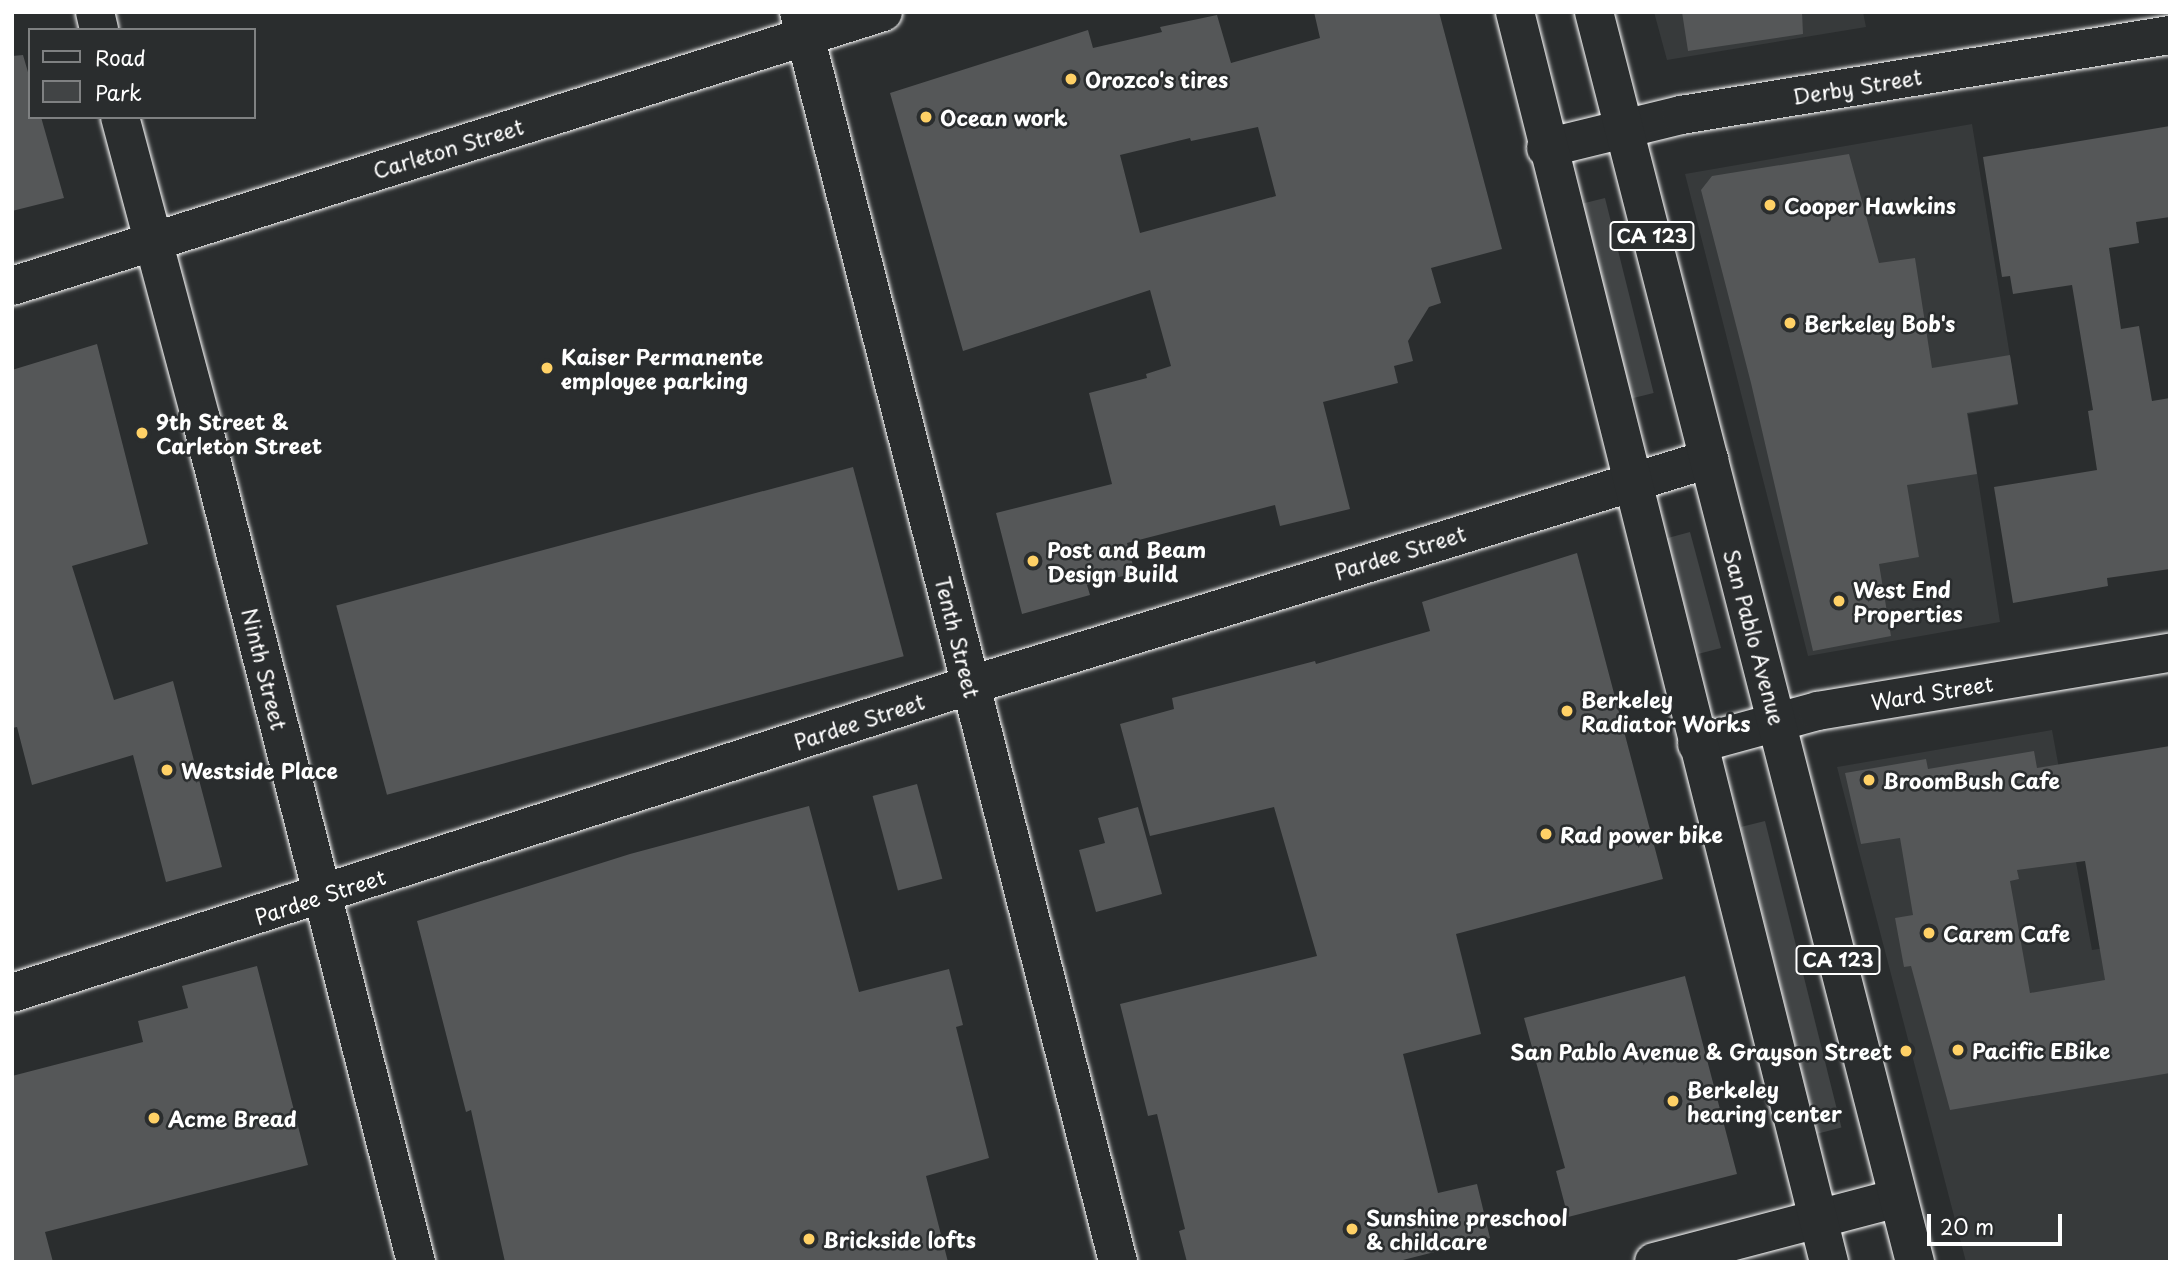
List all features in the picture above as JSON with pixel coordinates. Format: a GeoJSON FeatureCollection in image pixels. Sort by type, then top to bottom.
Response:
{"type":"FeatureCollection","features":[{"type":"Feature","properties":{"kind":"street","name":"Carleton Street"},"geometry":{"type":"LineString","coordinates":[[12,286],[802,24],[883,12]]}},
{"type":"Feature","properties":{"kind":"street"},"geometry":{"type":"LineString","coordinates":[[1515,12],[1546,148],[1829,1262]]}},
{"type":"Feature","properties":{"kind":"street","name":"San Pablo Avenue"},"geometry":{"type":"LineString","coordinates":[[1594,12],[1915,1262]]}},
{"type":"Feature","properties":{"kind":"street","name":"Tenth Street"},"geometry":{"type":"LineString","coordinates":[[802,24],[1118,1262]]}},
{"type":"Feature","properties":{"kind":"street","name":"Derby Street"},"geometry":{"type":"LineString","coordinates":[[1546,148],[1681,115],[2170,34]]}},
{"type":"Feature","properties":{"kind":"street","name":"Ninth Street"},"geometry":{"type":"LineString","coordinates":[[121,119],[201,419],[416,1262]]}},
{"type":"Feature","properties":{"kind":"street","name":"Pardee Street"},"geometry":{"type":"LineString","coordinates":[[12,993],[971,685],[1709,459]]}},
{"type":"Feature","properties":{"kind":"street","name":"Ward Street"},"geometry":{"type":"LineString","coordinates":[[1697,744],[1826,709],[2170,653]]}},
{"type":"Feature","properties":{"kind":"street"},"geometry":{"type":"LineString","coordinates":[[1654,1262],[1898,1199]]}},
{"type":"Feature","properties":{"kind":"shaded area"},"geometry":{"type":"Polygon","coordinates":[[[1654,12],[1863,12],[1866,27],[1667,60],[1654,12]]]}},
{"type":"Feature","properties":{"kind":"shaded area"},"geometry":{"type":"Polygon","coordinates":[[[1972,124],[2018,405],[1968,414],[2000,622],[1808,656],[1685,174],[1972,124]]]}},
{"type":"Feature","properties":{"kind":"shaded area"},"geometry":{"type":"Polygon","coordinates":[[[2052,730],[2092,950],[2170,938],[2170,1262],[1966,1262],[1837,767],[2052,730]]]}},
{"type":"Feature","properties":{"kind":"green space"},"geometry":{"type":"Polygon","coordinates":[[[1605,198],[1654,393],[1630,399],[1582,204],[1605,198]]]}},
{"type":"Feature","properties":{"kind":"green space"},"geometry":{"type":"Polygon","coordinates":[[[1690,532],[1721,648],[1698,654],[1667,538],[1690,532]]]}},
{"type":"Feature","properties":{"kind":"green space"},"geometry":{"type":"Polygon","coordinates":[[[1765,821],[1841,1128],[1817,1134],[1741,827],[1765,821]]]}},
{"type":"Feature","properties":{"kind":"building"},"geometry":{"type":"Polygon","coordinates":[[[1314,12],[1439,12],[1502,249],[1431,268],[1441,303],[1429,307],[1408,341],[1413,361],[1394,366],[1398,383],[1323,402],[1350,509],[1280,526],[1275,505],[1127,543],[1135,573],[1087,585],[1090,595],[1022,614],[996,513],[1112,484],[1089,393],[1147,378],[1146,374],[1171,366],[1150,290],[963,351],[890,93],[1088,30],[1093,48],[1162,32],[1160,27],[1217,15],[1231,63],[1320,38],[1314,12]],[[1258,127],[1191,141],[1190,138],[1120,155],[1140,233],[1276,196],[1258,127]]]}},
{"type":"Feature","properties":{"kind":"building"},"geometry":{"type":"Polygon","coordinates":[[[1682,12],[1802,12],[1803,34],[1688,51],[1682,12]]]}},
{"type":"Feature","properties":{"kind":"building"},"geometry":{"type":"Polygon","coordinates":[[[23,55],[28,72],[28,119],[42,119],[64,198],[12,211],[12,56],[23,55]]]}},
{"type":"Feature","properties":{"kind":"building"},"geometry":{"type":"Polygon","coordinates":[[[2170,126],[2170,217],[2136,222],[2139,243],[2109,248],[2121,329],[2139,326],[2152,401],[2170,398],[2170,569],[2107,578],[2108,586],[2013,603],[1994,487],[2097,470],[2088,411],[2093,410],[2072,285],[2013,294],[2010,276],[2002,277],[1983,157],[2170,126]]]}},
{"type":"Feature","properties":{"kind":"building"},"geometry":{"type":"Polygon","coordinates":[[[1849,154],[1879,263],[1915,258],[1932,368],[2010,355],[2018,404],[1967,413],[1977,474],[1907,485],[1919,557],[1879,564],[1891,636],[1813,651],[1751,383],[1701,190],[1712,176],[1849,154]]]}},
{"type":"Feature","properties":{"kind":"building"},"geometry":{"type":"Polygon","coordinates":[[[97,344],[148,544],[72,566],[114,700],[173,681],[222,867],[166,882],[133,755],[32,785],[17,727],[12,728],[12,370],[97,344]]]}},
{"type":"Feature","properties":{"kind":"building"},"geometry":{"type":"Polygon","coordinates":[[[853,467],[904,656],[387,795],[336,605],[853,467]]]}},
{"type":"Feature","properties":{"kind":"building"},"geometry":{"type":"Polygon","coordinates":[[[1577,553],[1663,879],[1456,934],[1481,1034],[1403,1054],[1438,1193],[1477,1184],[1490,1238],[1395,1262],[1187,1262],[1179,1231],[1185,1229],[1157,1114],[1148,1116],[1120,1004],[1317,956],[1274,807],[1150,836],[1120,724],[1174,709],[1172,698],[1315,661],[1316,664],[1430,631],[1422,602],[1577,553]]]}},
{"type":"Feature","properties":{"kind":"building"},"geometry":{"type":"Polygon","coordinates":[[[2170,746],[2170,1073],[1950,1110],[1911,966],[1904,967],[1895,918],[1913,915],[1900,838],[1861,844],[1845,773],[1926,759],[1928,769],[2034,751],[2037,768],[2170,746]],[[2085,861],[2017,870],[2019,879],[2010,881],[2030,993],[2105,980],[2085,861]]]}},
{"type":"Feature","properties":{"kind":"building"},"geometry":{"type":"Polygon","coordinates":[[[917,784],[942,879],[898,891],[873,796],[917,784]]]}},
{"type":"Feature","properties":{"kind":"building"},"geometry":{"type":"Polygon","coordinates":[[[809,806],[859,992],[949,969],[963,1025],[956,1027],[989,1158],[926,1176],[948,1262],[505,1262],[471,1110],[466,1112],[417,921],[630,854],[809,806]]]}},
{"type":"Feature","properties":{"kind":"building"},"geometry":{"type":"Polygon","coordinates":[[[1138,807],[1162,894],[1096,912],[1079,850],[1105,843],[1098,818],[1138,807]]]}},
{"type":"Feature","properties":{"kind":"building","name":"Acme Bread"},"geometry":{"type":"Polygon","coordinates":[[[257,966],[308,1165],[45,1232],[53,1262],[12,1262],[12,1076],[143,1042],[138,1021],[188,1008],[182,986],[257,966]]]}},
{"type":"Feature","properties":{"kind":"building"},"geometry":{"type":"Polygon","coordinates":[[[1685,976],[1737,1174],[1568,1217],[1556,1171],[1565,1168],[1524,1018],[1685,976]]]}},
{"type":"Feature","properties":{"kind":"place","name":"Orozco's tires"},"geometry":{"type":"Point","coordinates":[1071,79]}},
{"type":"Feature","properties":{"kind":"place","name":"Ocean work"},"geometry":{"type":"Point","coordinates":[926,117]}},
{"type":"Feature","properties":{"kind":"place","name":"Cooper Hawkins"},"geometry":{"type":"Point","coordinates":[1770,205]}},
{"type":"Feature","properties":{"kind":"place","name":"Berkeley Bob's"},"geometry":{"type":"Point","coordinates":[1790,323]}},
{"type":"Feature","properties":{"kind":"place","name":"Kaiser Permanente employee parking"},"geometry":{"type":"Point","coordinates":[547,368]}},
{"type":"Feature","properties":{"kind":"place","name":"9th Street & Carleton Street"},"geometry":{"type":"Point","coordinates":[142,433]}},
{"type":"Feature","properties":{"kind":"place","name":"Post and Beam Design Build"},"geometry":{"type":"Point","coordinates":[1033,561]}},
{"type":"Feature","properties":{"kind":"place","name":"West End Properties"},"geometry":{"type":"Point","coordinates":[1839,601]}},
{"type":"Feature","properties":{"kind":"place","name":"Berkeley Radiator Works"},"geometry":{"type":"Point","coordinates":[1567,711]}},
{"type":"Feature","properties":{"kind":"place","name":"Westside Place"},"geometry":{"type":"Point","coordinates":[167,770]}},
{"type":"Feature","properties":{"kind":"place","name":"BroomBush Cafe"},"geometry":{"type":"Point","coordinates":[1869,780]}},
{"type":"Feature","properties":{"kind":"place","name":"Rad power bike"},"geometry":{"type":"Point","coordinates":[1546,834]}},
{"type":"Feature","properties":{"kind":"place","name":"Carem Cafe"},"geometry":{"type":"Point","coordinates":[1929,933]}},
{"type":"Feature","properties":{"kind":"place","name":"Pacific EBike"},"geometry":{"type":"Point","coordinates":[1958,1050]}},
{"type":"Feature","properties":{"kind":"place","name":"San Pablo Avenue & Grayson Street"},"geometry":{"type":"Point","coordinates":[1906,1051]}},
{"type":"Feature","properties":{"kind":"place","name":"Berkeley hearing center"},"geometry":{"type":"Point","coordinates":[1673,1101]}},
{"type":"Feature","properties":{"kind":"place","name":"Acme Bread"},"geometry":{"type":"Point","coordinates":[154,1118]}},
{"type":"Feature","properties":{"kind":"place","name":"Sunshine preschool & childcare"},"geometry":{"type":"Point","coordinates":[1352,1229]}},
{"type":"Feature","properties":{"kind":"place","name":"Brickside lofts"},"geometry":{"type":"Point","coordinates":[809,1239]}}]}
